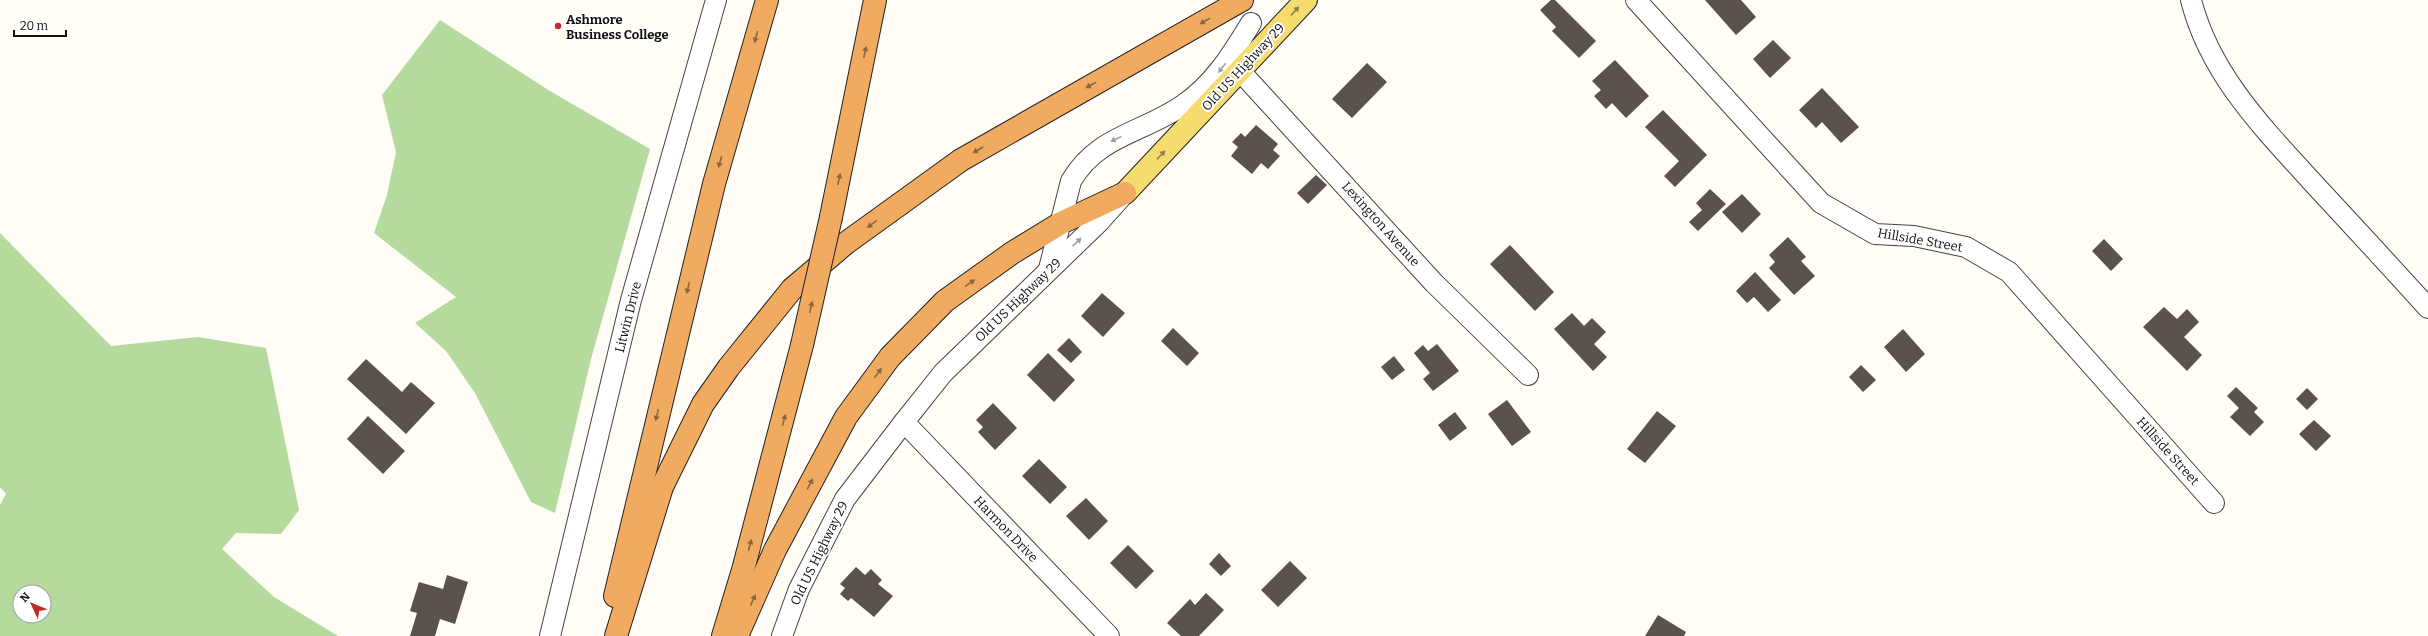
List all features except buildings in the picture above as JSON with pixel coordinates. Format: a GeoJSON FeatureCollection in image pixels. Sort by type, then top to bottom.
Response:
{"type":"FeatureCollection","features":[{"type":"Feature","properties":{"kind":"highway"},"geometry":{"type":"LineString","coordinates":[[605,636],[714,184],[767,0]]}},
{"type":"Feature","properties":{"kind":"highway"},"geometry":{"type":"LineString","coordinates":[[723,636],[749,548],[802,345],[831,217],[876,0]]}},
{"type":"Feature","properties":{"kind":"highway"},"geometry":{"type":"LineString","coordinates":[[616,636],[662,487],[703,404],[729,367],[792,289],[846,243],[961,160],[1239,1]]}},
{"type":"Feature","properties":{"kind":"highway"},"geometry":{"type":"LineString","coordinates":[[737,636],[775,550],[846,416],[890,357],[945,301],[1012,253],[1061,222],[1125,193]]}},
{"type":"Feature","properties":{"kind":"main road","name":"Old US Highway 29"},"geometry":{"type":"LineString","coordinates":[[1125,193],[1306,0]]}},
{"type":"Feature","properties":{"kind":"street","name":"Litwin Drive"},"geometry":{"type":"LineString","coordinates":[[550,636],[631,300],[716,0]]}},
{"type":"Feature","properties":{"kind":"street","name":"Hillside Street"},"geometry":{"type":"LineString","coordinates":[[1636,0],[1821,203],[1875,234],[1914,236],[1966,247],[2009,272],[2214,503]]}},
{"type":"Feature","properties":{"kind":"street"},"geometry":{"type":"LineString","coordinates":[[2191,0],[2196,17],[2218,68],[2250,114],[2428,308]]}},
{"type":"Feature","properties":{"kind":"street"},"geometry":{"type":"LineString","coordinates":[[1239,1],[1251,23],[1265,42]]}},
{"type":"Feature","properties":{"kind":"street"},"geometry":{"type":"LineString","coordinates":[[1049,269],[1071,181],[1088,157],[1107,143],[1183,106],[1199,93],[1223,68],[1251,23]]}},
{"type":"Feature","properties":{"kind":"street","name":"Lexington Avenue"},"geometry":{"type":"LineString","coordinates":[[1239,70],[1434,283],[1528,374]]}},
{"type":"Feature","properties":{"kind":"street","name":"Old US Highway 29"},"geometry":{"type":"LineString","coordinates":[[782,636],[799,589],[845,499],[904,422],[943,374],[1049,269],[1099,222],[1125,193]]}},
{"type":"Feature","properties":{"kind":"street","name":"Harmon Drive"},"geometry":{"type":"LineString","coordinates":[[904,422],[1109,636]]}},
{"type":"Feature","properties":{"kind":"green space"},"geometry":{"type":"Polygon","coordinates":[[[440,20],[550,91],[650,149],[591,359],[555,513],[531,502],[475,393],[446,351],[415,323],[456,297],[374,233],[387,195],[396,152],[382,95],[440,20]]]}},
{"type":"Feature","properties":{"kind":"green space"},"geometry":{"type":"Polygon","coordinates":[[[0,233],[111,346],[198,337],[266,348],[299,510],[281,534],[236,533],[222,549],[274,597],[338,636],[0,636],[0,505],[6,494],[0,487],[0,233]]]}},
{"type":"Feature","properties":{"kind":"place","name":"Ashmore Business College"},"geometry":{"type":"Point","coordinates":[558,26]}}]}
